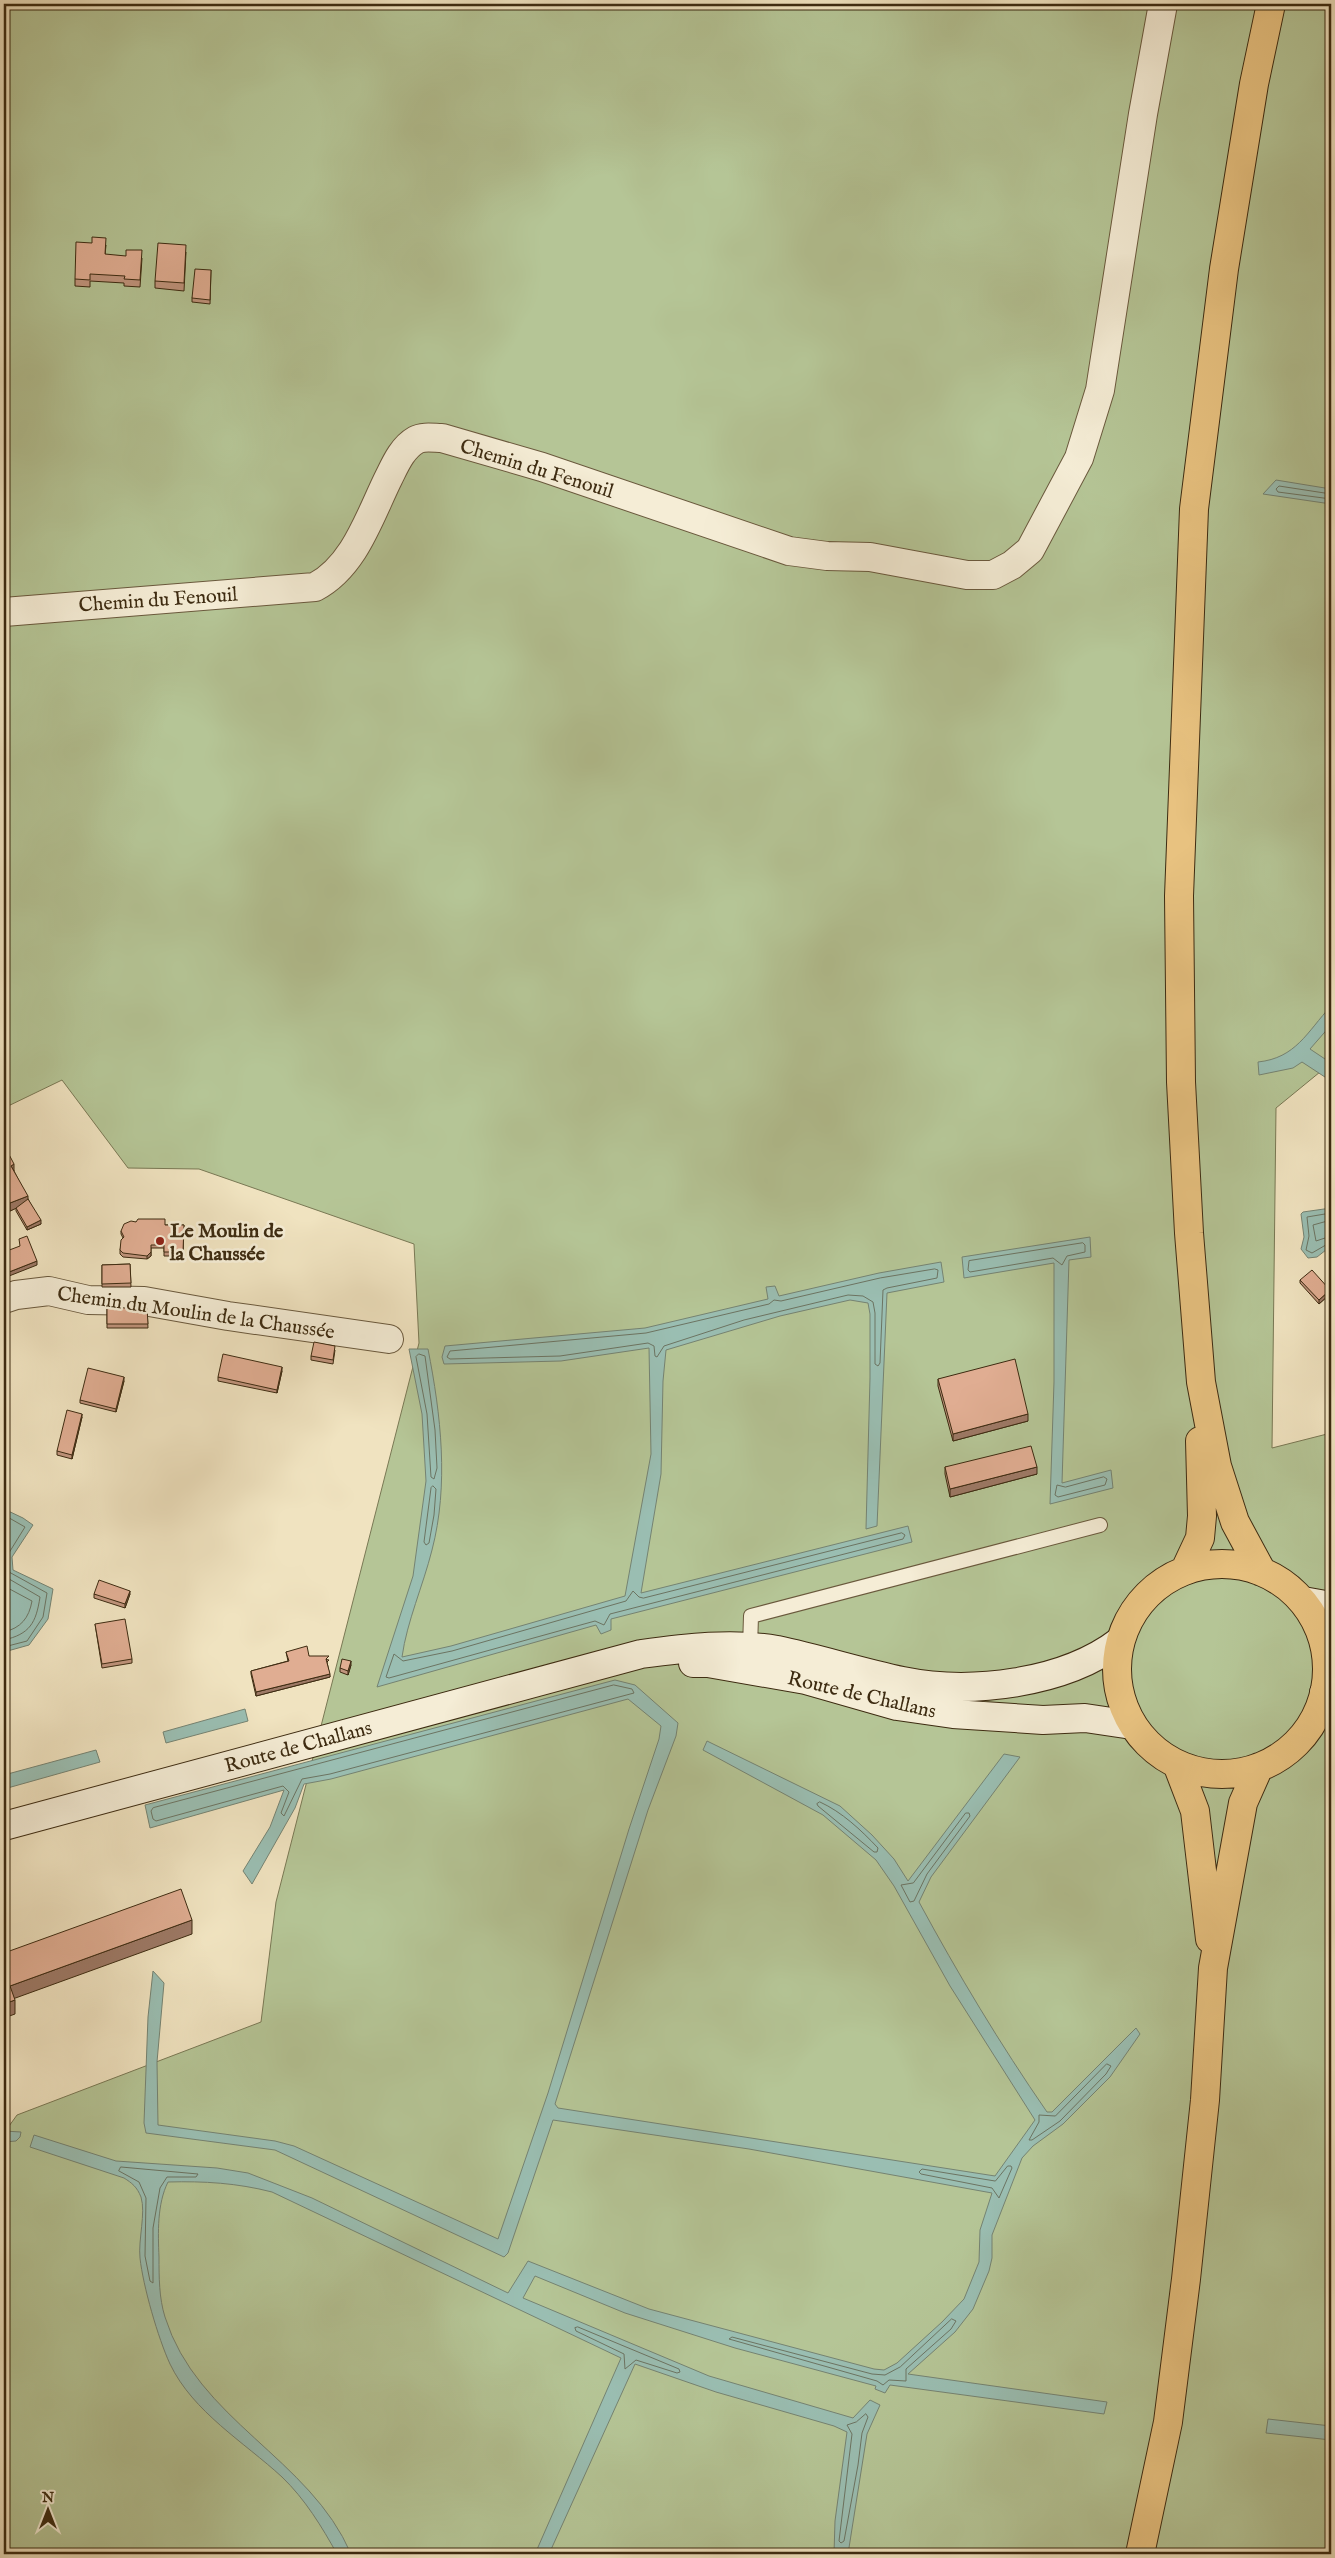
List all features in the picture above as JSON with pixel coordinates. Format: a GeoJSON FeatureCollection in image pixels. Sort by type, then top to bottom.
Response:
{"type":"FeatureCollection","features":[{"type":"Feature","properties":{"kind":"main road"},"geometry":{"type":"LineString","coordinates":[[1184,1570],[1200,1538],[1202,1516],[1199,1469],[1201,1382],[1189,1234],[1181,1082],[1179,906],[1190,588],[1197,480],[1224,269],[1254,84],[1271,4]]}},
{"type":"Feature","properties":{"kind":"main road"},"geometry":{"type":"LineString","coordinates":[[1201,1382],[1217,1466],[1235,1522],[1262,1572]]}},
{"type":"Feature","properties":{"kind":"main road"},"geometry":{"type":"LineString","coordinates":[[1210,1564],[1237,1565],[1262,1572],[1284,1584],[1303,1602],[1316,1622],[1324,1645],[1328,1690],[1315,1717],[1301,1738],[1282,1755],[1259,1767],[1232,1774],[1204,1773],[1178,1764],[1152,1748],[1132,1725],[1120,1699],[1116,1670],[1120,1641],[1129,1618],[1143,1598],[1162,1582],[1184,1570],[1210,1564]]}},
{"type":"Feature","properties":{"kind":"main road"},"geometry":{"type":"LineString","coordinates":[[1178,1764],[1196,1811],[1214,1968]]}},
{"type":"Feature","properties":{"kind":"main road"},"geometry":{"type":"LineString","coordinates":[[1140,2554],[1168,2422],[1205,2100],[1214,1968],[1243,1803],[1259,1767]]}},
{"type":"Feature","properties":{"kind":"street","name":"Chemin du Fenouil"},"geometry":{"type":"LineString","coordinates":[[4,612],[315,587],[328,580],[348,559],[402,454],[416,440],[428,438],[442,438],[542,467],[789,551],[827,556],[870,557],[967,575],[993,575],[1012,565],[1030,550],[1079,458],[1100,390],[1143,114],[1163,4]]}},
{"type":"Feature","properties":{"kind":"street","name":"Chemin du Moulin de la Chaussée"},"geometry":{"type":"LineString","coordinates":[[4,1299],[16,1295],[49,1291],[88,1300],[144,1301],[228,1316],[389,1339]]}},
{"type":"Feature","properties":{"kind":"street"},"geometry":{"type":"LineString","coordinates":[[1303,1602],[1331,1606]]}},
{"type":"Feature","properties":{"kind":"street","name":"Route de Challans"},"geometry":{"type":"LineString","coordinates":[[4,1826],[641,1654],[691,1647],[775,1650],[904,1682],[958,1686],[1018,1682],[1068,1671],[1102,1655],[1120,1641]]}},
{"type":"Feature","properties":{"kind":"street","name":"Route de Challans"},"geometry":{"type":"LineString","coordinates":[[592,1666],[708,1663],[806,1680],[906,1708],[997,1718],[1043,1720],[1086,1718],[1132,1725]]}},
{"type":"Feature","properties":{"kind":"lane"},"geometry":{"type":"LineString","coordinates":[[750,1648],[751,1616],[1100,1525]]}},
{"type":"Feature","properties":{"kind":"green space"},"geometry":{"type":"Polygon","coordinates":[[[4,4],[1331,4],[1331,1063],[1276,1108],[1272,1448],[1331,1433],[1331,2554],[4,2554],[4,2133],[17,2115],[261,2022],[276,1902],[419,1343],[414,1244],[199,1169],[128,1168],[62,1080],[4,1108],[4,4]]]}},
{"type":"Feature","properties":{"kind":"water"},"geometry":{"type":"Polygon","coordinates":[[[1276,480],[1331,489],[1331,504],[1263,494],[1276,480]]]}},
{"type":"Feature","properties":{"kind":"water"},"geometry":{"type":"Polygon","coordinates":[[[1331,1006],[1331,1025],[1310,1049],[1331,1063],[1331,1081],[1302,1062],[1293,1068],[1259,1075],[1258,1062],[1271,1060],[1291,1049],[1300,1042],[1331,1006]]]}},
{"type":"Feature","properties":{"kind":"water"},"geometry":{"type":"Polygon","coordinates":[[[1331,1208],[1331,1246],[1317,1257],[1308,1258],[1301,1249],[1304,1237],[1301,1214],[1303,1212],[1331,1208]]]}},
{"type":"Feature","properties":{"kind":"water"},"geometry":{"type":"Polygon","coordinates":[[[1090,1237],[1091,1257],[1069,1260],[1062,1483],[1111,1470],[1113,1488],[1050,1504],[1054,1382],[1054,1263],[964,1278],[962,1257],[1090,1237]]]}},
{"type":"Feature","properties":{"kind":"water"},"geometry":{"type":"Polygon","coordinates":[[[941,1262],[944,1282],[887,1293],[877,1526],[866,1529],[870,1378],[870,1314],[868,1303],[850,1300],[780,1316],[666,1350],[663,1381],[661,1474],[641,1593],[908,1526],[912,1542],[611,1619],[611,1630],[601,1634],[596,1625],[377,1687],[413,1576],[426,1481],[422,1414],[409,1349],[428,1349],[439,1424],[442,1475],[437,1525],[432,1550],[404,1644],[402,1657],[451,1646],[625,1596],[651,1454],[649,1348],[561,1361],[444,1364],[442,1357],[445,1346],[645,1328],[768,1299],[766,1287],[775,1286],[779,1296],[879,1273],[941,1262]]]}},
{"type":"Feature","properties":{"kind":"water"},"geometry":{"type":"Polygon","coordinates":[[[4,1509],[33,1525],[12,1557],[13,1570],[53,1589],[48,1619],[29,1645],[4,1652],[4,1509]]]}},
{"type":"Feature","properties":{"kind":"water"},"geometry":{"type":"Polygon","coordinates":[[[615,1680],[635,1685],[678,1723],[676,1736],[648,1810],[555,2104],[558,2108],[995,2176],[1035,2120],[950,1986],[894,1886],[876,1860],[823,1815],[703,1750],[707,1741],[840,1806],[872,1835],[894,1859],[908,1881],[1004,1754],[1020,1757],[931,1877],[919,1902],[980,2009],[1047,2112],[1052,2112],[1136,2028],[1140,2034],[1110,2077],[1063,2124],[1033,2146],[1022,2158],[992,2235],[992,2258],[989,2271],[973,2309],[955,2332],[908,2374],[1107,2402],[1104,2414],[890,2385],[885,2393],[875,2389],[876,2386],[735,2348],[625,2313],[535,2276],[523,2298],[709,2376],[853,2418],[870,2400],[880,2405],[867,2434],[848,2554],[834,2554],[835,2521],[847,2432],[834,2426],[716,2392],[635,2364],[549,2554],[535,2554],[621,2358],[272,2192],[220,2183],[168,2182],[164,2191],[159,2219],[160,2287],[165,2317],[180,2353],[202,2384],[227,2412],[283,2464],[333,2520],[351,2554],[337,2554],[298,2495],[282,2477],[206,2412],[180,2381],[170,2364],[156,2326],[142,2270],[140,2251],[142,2203],[136,2188],[124,2178],[30,2147],[34,2135],[116,2161],[217,2168],[248,2173],[312,2198],[508,2293],[528,2261],[649,2309],[874,2369],[884,2370],[897,2363],[942,2322],[964,2299],[979,2262],[980,2230],[992,2193],[749,2149],[553,2120],[508,2253],[504,2257],[275,2150],[146,2133],[144,2123],[148,2017],[153,1971],[164,1983],[157,2062],[158,2125],[275,2141],[294,2146],[498,2239],[548,2093],[629,1829],[659,1739],[661,1726],[628,1699],[331,1779],[304,1784],[295,1808],[252,1884],[243,1871],[270,1827],[284,1790],[150,1828],[145,1805],[615,1680]]]}},
{"type":"Feature","properties":{"kind":"water"},"geometry":{"type":"Polygon","coordinates":[[[245,1709],[248,1721],[166,1743],[163,1732],[245,1709]]]}},
{"type":"Feature","properties":{"kind":"water"},"geometry":{"type":"Polygon","coordinates":[[[96,1750],[100,1762],[4,1789],[4,1775],[96,1750]]]}},
{"type":"Feature","properties":{"kind":"water"},"geometry":{"type":"Polygon","coordinates":[[[4,2131],[21,2132],[20,2137],[16,2141],[4,2142],[4,2131]]]}},
{"type":"Feature","properties":{"kind":"water"},"geometry":{"type":"Polygon","coordinates":[[[1268,2419],[1331,2426],[1331,2440],[1266,2433],[1268,2419]]]}},
{"type":"Feature","properties":{"kind":"building"},"geometry":{"type":"Polygon","coordinates":[[[92,237],[106,238],[105,254],[126,256],[126,250],[142,250],[140,280],[124,279],[125,276],[90,274],[90,280],[75,279],[76,242],[92,243],[92,237]]]}},
{"type":"Feature","properties":{"kind":"building"},"geometry":{"type":"Polygon","coordinates":[[[158,243],[186,245],[184,283],[155,281],[158,243]]]}},
{"type":"Feature","properties":{"kind":"building"},"geometry":{"type":"Polygon","coordinates":[[[195,269],[211,270],[210,300],[192,298],[195,269]]]}},
{"type":"Feature","properties":{"kind":"building"},"geometry":{"type":"Polygon","coordinates":[[[4,1145],[14,1164],[11,1166],[28,1196],[10,1203],[4,1191],[4,1145]]]}},
{"type":"Feature","properties":{"kind":"building"},"geometry":{"type":"Polygon","coordinates":[[[28,1199],[41,1220],[27,1227],[16,1208],[28,1199]]]}},
{"type":"Feature","properties":{"kind":"building","name":"Le Moulin de la Chaussée"},"geometry":{"type":"Polygon","coordinates":[[[138,1219],[165,1219],[165,1225],[184,1225],[183,1252],[164,1252],[164,1245],[151,1245],[151,1252],[147,1256],[123,1253],[120,1250],[121,1240],[124,1237],[121,1231],[124,1224],[131,1221],[136,1222],[138,1219]]]}},
{"type":"Feature","properties":{"kind":"building"},"geometry":{"type":"Polygon","coordinates":[[[27,1236],[37,1261],[4,1274],[4,1252],[20,1246],[19,1239],[27,1236]]]}},
{"type":"Feature","properties":{"kind":"building"},"geometry":{"type":"Polygon","coordinates":[[[130,1264],[131,1283],[102,1284],[102,1265],[130,1264]]]}},
{"type":"Feature","properties":{"kind":"building"},"geometry":{"type":"Polygon","coordinates":[[[1312,1270],[1330,1290],[1319,1300],[1300,1280],[1312,1270]]]}},
{"type":"Feature","properties":{"kind":"building"},"geometry":{"type":"Polygon","coordinates":[[[107,1308],[147,1308],[148,1324],[107,1324],[107,1308]]]}},
{"type":"Feature","properties":{"kind":"building"},"geometry":{"type":"Polygon","coordinates":[[[314,1342],[335,1346],[333,1360],[311,1356],[314,1342]]]}},
{"type":"Feature","properties":{"kind":"building"},"geometry":{"type":"Polygon","coordinates":[[[223,1354],[282,1367],[277,1390],[218,1377],[223,1354]]]}},
{"type":"Feature","properties":{"kind":"building"},"geometry":{"type":"Polygon","coordinates":[[[1015,1359],[1028,1414],[953,1434],[938,1379],[1015,1359]]]}},
{"type":"Feature","properties":{"kind":"building"},"geometry":{"type":"Polygon","coordinates":[[[88,1368],[124,1377],[116,1409],[80,1400],[88,1368]]]}},
{"type":"Feature","properties":{"kind":"building"},"geometry":{"type":"Polygon","coordinates":[[[67,1410],[82,1414],[72,1455],[57,1451],[67,1410]]]}},
{"type":"Feature","properties":{"kind":"building"},"geometry":{"type":"Polygon","coordinates":[[[1031,1446],[1037,1467],[950,1489],[945,1467],[1031,1446]]]}},
{"type":"Feature","properties":{"kind":"building"},"geometry":{"type":"Polygon","coordinates":[[[99,1580],[130,1591],[125,1604],[94,1594],[99,1580]]]}},
{"type":"Feature","properties":{"kind":"building"},"geometry":{"type":"Polygon","coordinates":[[[125,1619],[132,1659],[102,1664],[95,1624],[125,1619]]]}},
{"type":"Feature","properties":{"kind":"building"},"geometry":{"type":"Polygon","coordinates":[[[307,1646],[309,1656],[329,1656],[326,1659],[330,1674],[256,1692],[251,1671],[289,1661],[286,1652],[307,1646]]]}},
{"type":"Feature","properties":{"kind":"building"},"geometry":{"type":"Polygon","coordinates":[[[342,1659],[351,1661],[348,1671],[340,1668],[342,1659]]]}},
{"type":"Feature","properties":{"kind":"building"},"geometry":{"type":"Polygon","coordinates":[[[181,1889],[192,1920],[10,1986],[15,2000],[4,2004],[4,1953],[181,1889]]]}},
{"type":"Feature","properties":{"kind":"place","name":"Le Moulin de la Chaussée"},"geometry":{"type":"Point","coordinates":[160,1241]}}]}
